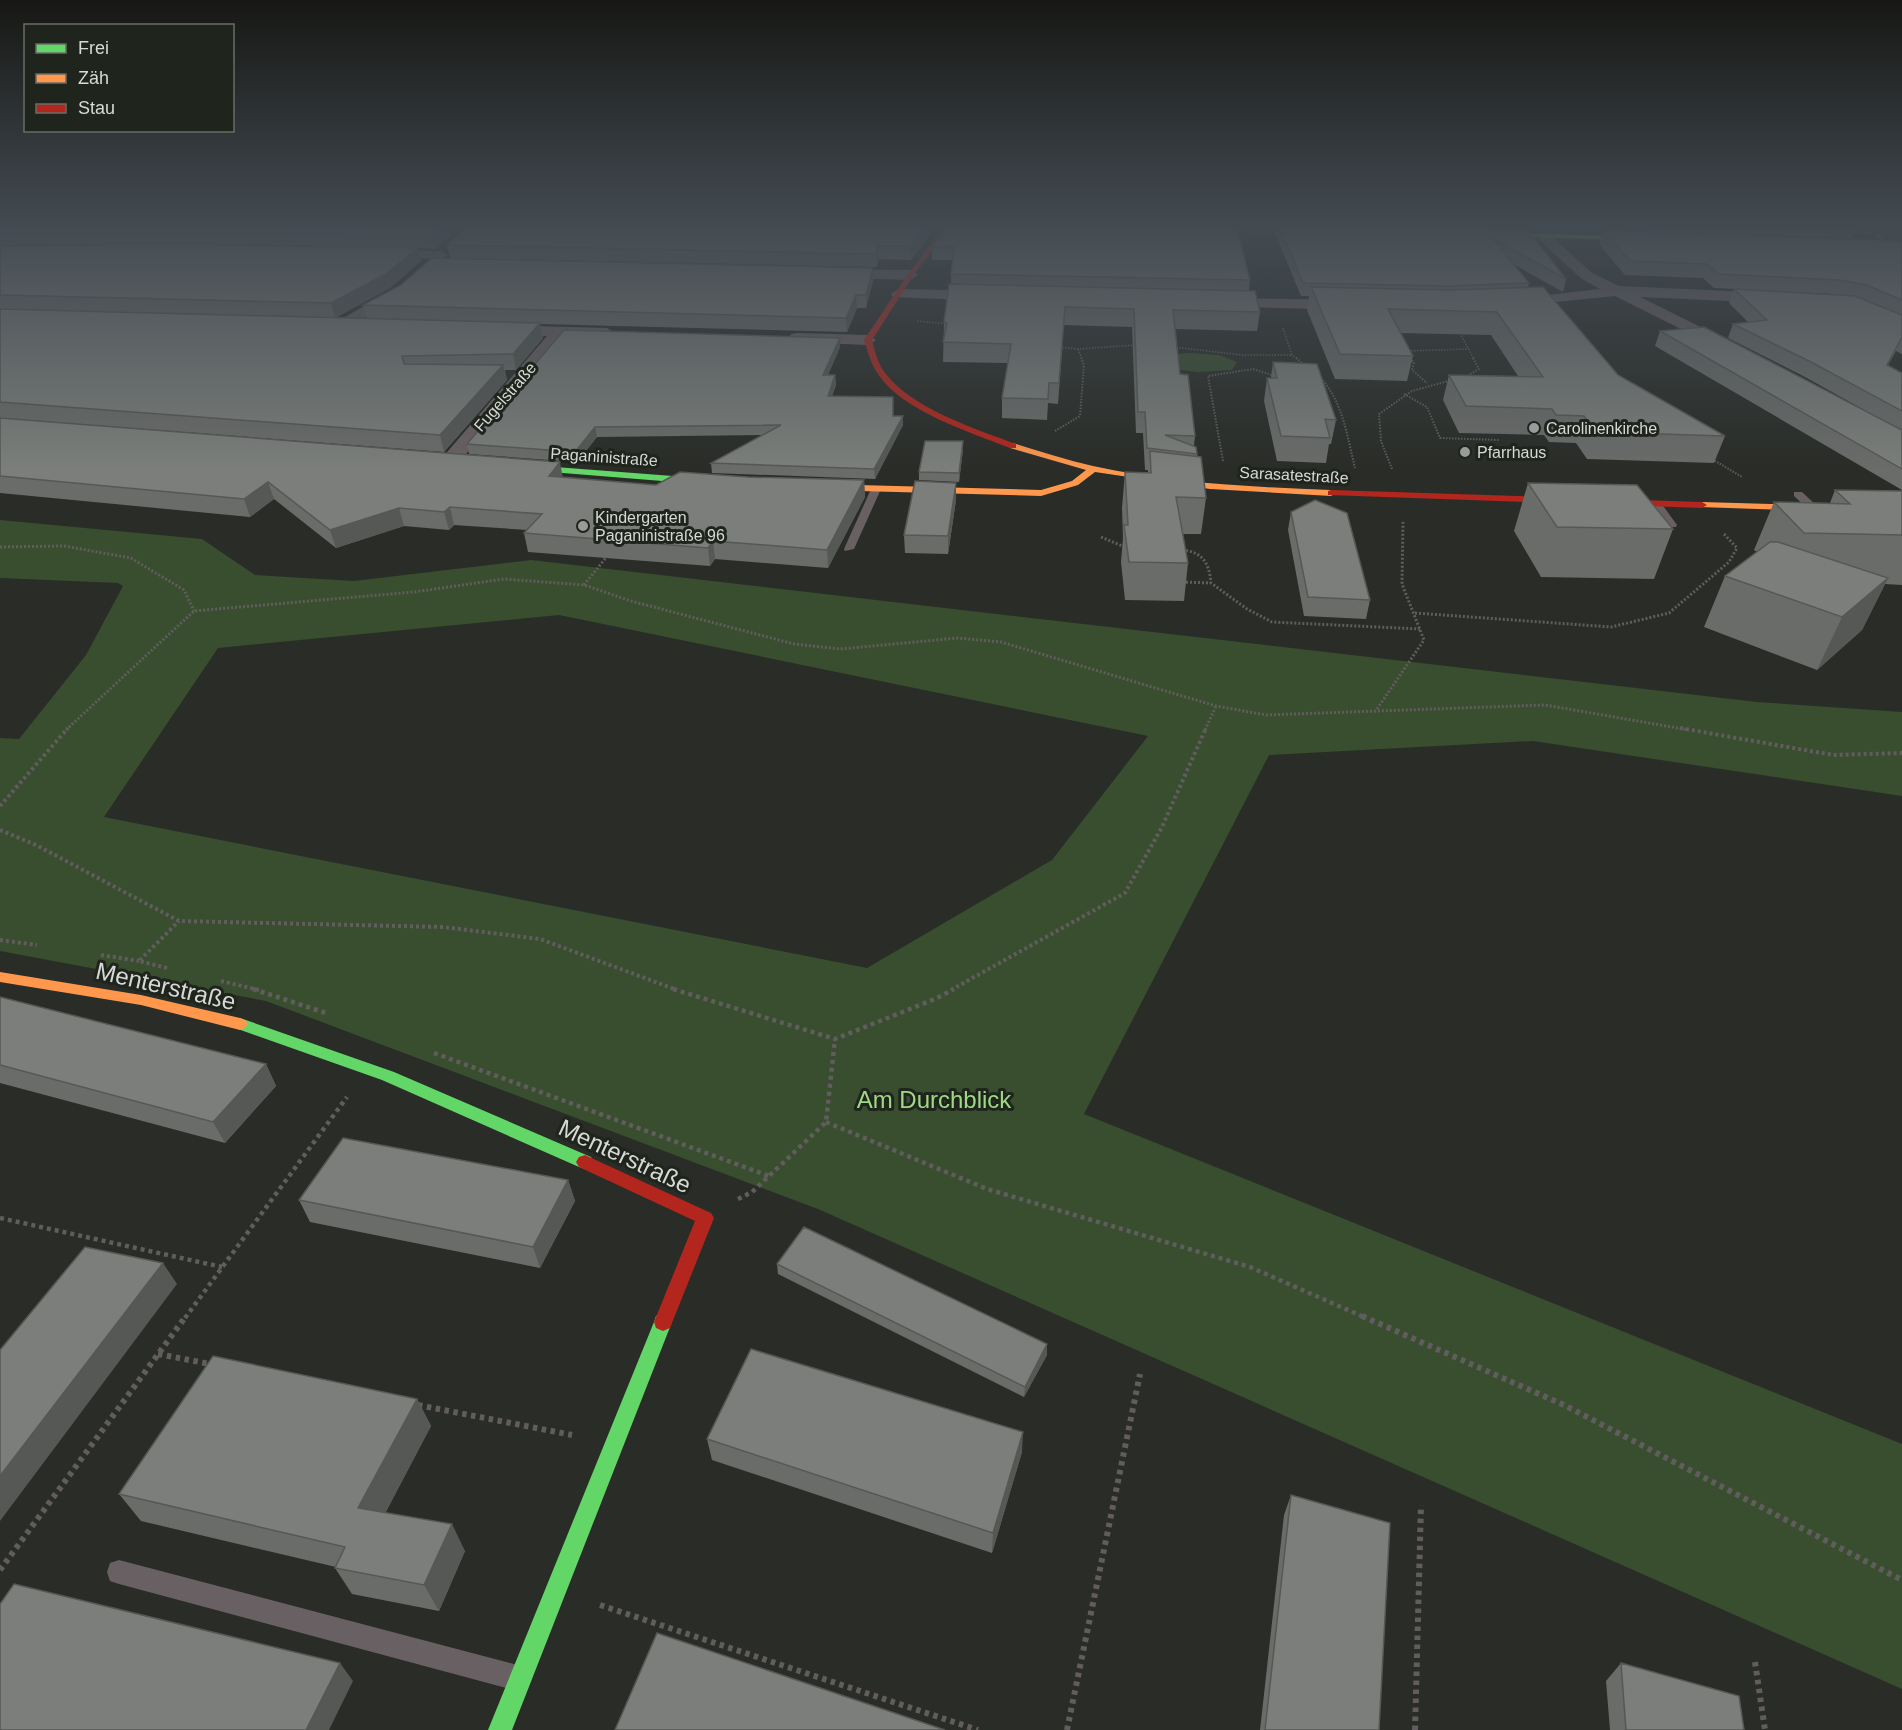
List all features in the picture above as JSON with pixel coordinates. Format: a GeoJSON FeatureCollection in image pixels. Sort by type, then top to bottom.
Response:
{"type":"FeatureCollection","features":[{"type":"Feature","properties":{"kind":"street"},"geometry":{"type":"LineString","coordinates":[[366,309],[334,325],[374,326]]}},
{"type":"Feature","properties":{"kind":"street"},"geometry":{"type":"LineString","coordinates":[[786,338],[868,340],[889,309]]}},
{"type":"Feature","properties":{"kind":"street"},"geometry":{"type":"LineString","coordinates":[[1653,309],[1745,356]]}},
{"type":"Feature","properties":{"kind":"street"},"geometry":{"type":"LineString","coordinates":[[479,329],[620,333]]}},
{"type":"Feature","properties":{"kind":"street","name":"Fugelstraße"},"geometry":{"type":"LineString","coordinates":[[443,462],[517,375],[561,332]]}},
{"type":"Feature","properties":{"kind":"street","name":"Sarasatestraße"},"geometry":{"type":"LineString","coordinates":[[868,340],[876,366],[887,379],[911,399],[965,427],[1092,470],[1228,488],[1363,495],[1902,511]]}},
{"type":"Feature","properties":{"kind":"street"},"geometry":{"type":"LineString","coordinates":[[443,462],[472,464]]}},
{"type":"Feature","properties":{"kind":"street","name":"Paganinistraße"},"geometry":{"type":"LineString","coordinates":[[496,465],[728,483]]}},
{"type":"Feature","properties":{"kind":"street"},"geometry":{"type":"LineString","coordinates":[[807,486],[1041,494],[1075,483],[1092,470]]}},
{"type":"Feature","properties":{"kind":"street","name":"Menterstraße"},"geometry":{"type":"LineString","coordinates":[[0,977],[180,1008],[279,1036],[463,1107],[705,1218],[500,1730]]}},
{"type":"Feature","properties":{"kind":"lane"},"geometry":{"type":"LineString","coordinates":[[849,549],[876,489]]}},
{"type":"Feature","properties":{"kind":"lane"},"geometry":{"type":"LineString","coordinates":[[1798,494],[1814,509]]}},
{"type":"Feature","properties":{"kind":"lane"},"geometry":{"type":"LineString","coordinates":[[1657,505],[1672,525]]}},
{"type":"Feature","properties":{"kind":"lane"},"geometry":{"type":"LineString","coordinates":[[120,1572],[520,1678]]}},
{"type":"Feature","properties":{"kind":"path"},"geometry":{"type":"LineString","coordinates":[[1277,309],[1292,355],[1309,368]]}},
{"type":"Feature","properties":{"kind":"path"},"geometry":{"type":"LineString","coordinates":[[883,318],[952,324]]}},
{"type":"Feature","properties":{"kind":"path"},"geometry":{"type":"LineString","coordinates":[[1457,328],[1479,369],[1463,378]]}},
{"type":"Feature","properties":{"kind":"path"},"geometry":{"type":"LineString","coordinates":[[1056,347],[1078,349],[1137,345]]}},
{"type":"Feature","properties":{"kind":"path"},"geometry":{"type":"LineString","coordinates":[[1170,347],[1242,355],[1292,355]]}},
{"type":"Feature","properties":{"kind":"path"},"geometry":{"type":"LineString","coordinates":[[1025,449],[1080,416],[1084,365],[1078,349]]}},
{"type":"Feature","properties":{"kind":"path"},"geometry":{"type":"LineString","coordinates":[[1398,350],[1469,349]]}},
{"type":"Feature","properties":{"kind":"path"},"geometry":{"type":"LineString","coordinates":[[1405,351],[1414,363],[1412,370],[1427,383]]}},
{"type":"Feature","properties":{"kind":"path"},"geometry":{"type":"LineString","coordinates":[[1228,488],[1208,376],[1252,369],[1284,379]]}},
{"type":"Feature","properties":{"kind":"path"},"geometry":{"type":"LineString","coordinates":[[1318,375],[1326,382],[1336,401],[1363,495]]}},
{"type":"Feature","properties":{"kind":"path"},"geometry":{"type":"LineString","coordinates":[[1377,710],[1424,640],[1402,584],[1402,496],[1381,441],[1379,414],[1404,394],[1427,383],[1454,380]]}},
{"type":"Feature","properties":{"kind":"path"},"geometry":{"type":"LineString","coordinates":[[1316,381],[1326,382]]}},
{"type":"Feature","properties":{"kind":"path"},"geometry":{"type":"LineString","coordinates":[[1404,394],[1427,406],[1440,438],[1499,440]]}},
{"type":"Feature","properties":{"kind":"path"},"geometry":{"type":"LineString","coordinates":[[1712,459],[1790,508]]}},
{"type":"Feature","properties":{"kind":"path"},"geometry":{"type":"LineString","coordinates":[[1415,614],[1611,627],[1669,613],[1729,562],[1737,548],[1718,527]]}},
{"type":"Feature","properties":{"kind":"path"},"geometry":{"type":"LineString","coordinates":[[1101,537],[1120,547],[1137,550]]}},
{"type":"Feature","properties":{"kind":"path"},"geometry":{"type":"LineString","coordinates":[[0,547],[64,546],[131,558],[184,590],[194,611]]}},
{"type":"Feature","properties":{"kind":"path"},"geometry":{"type":"LineString","coordinates":[[584,585],[613,549]]}},
{"type":"Feature","properties":{"kind":"path"},"geometry":{"type":"LineString","coordinates":[[1175,550],[1202,555],[1209,561],[1211,583]]}},
{"type":"Feature","properties":{"kind":"path"},"geometry":{"type":"LineString","coordinates":[[0,806],[61,735],[194,611],[414,592],[504,579],[584,585],[631,601],[794,644],[840,649],[958,638],[1000,642],[1216,706],[1266,715],[1545,705],[1833,755],[1902,753]]}},
{"type":"Feature","properties":{"kind":"path"},"geometry":{"type":"LineString","coordinates":[[1180,582],[1211,583],[1247,609],[1272,622],[1420,629]]}},
{"type":"Feature","properties":{"kind":"path"},"geometry":{"type":"LineString","coordinates":[[0,830],[36,845],[179,921],[442,927],[540,939],[701,999],[835,1039],[935,999],[1125,893],[1162,826],[1216,706]]}},
{"type":"Feature","properties":{"kind":"path"},"geometry":{"type":"LineString","coordinates":[[705,1218],[752,1192],[826,1122],[835,1039]]}},
{"type":"Feature","properties":{"kind":"path"},"geometry":{"type":"LineString","coordinates":[[0,1570],[367,1070]]}},
{"type":"Feature","properties":{"kind":"path"},"geometry":{"type":"LineString","coordinates":[[826,1122],[987,1189],[1250,1267],[1564,1405],[1902,1580]]}},
{"type":"Feature","properties":{"kind":"path"},"geometry":{"type":"LineString","coordinates":[[0,1218],[222,1267]]}},
{"type":"Feature","properties":{"kind":"path"},"geometry":{"type":"LineString","coordinates":[[158,1354],[216,1365]]}},
{"type":"Feature","properties":{"kind":"path"},"geometry":{"type":"LineString","coordinates":[[1067,1730],[1140,1374]]}},
{"type":"Feature","properties":{"kind":"path"},"geometry":{"type":"LineString","coordinates":[[415,1404],[614,1443]]}},
{"type":"Feature","properties":{"kind":"path"},"geometry":{"type":"LineString","coordinates":[[1415,1730],[1421,1504]]}},
{"type":"Feature","properties":{"kind":"path"},"geometry":{"type":"LineString","coordinates":[[555,1590],[978,1730]]}},
{"type":"Feature","properties":{"kind":"path"},"geometry":{"type":"LineString","coordinates":[[1755,1662],[1765,1730]]}},
{"type":"Feature","properties":{"kind":"green space"},"geometry":{"type":"Polygon","coordinates":[[[1189,353],[1219,355],[1237,362],[1232,370],[1198,372],[1166,368],[1167,355],[1189,353]]]}},
{"type":"Feature","properties":{"kind":"green space","name":"Am Durchblick"},"geometry":{"type":"Polygon","coordinates":[[[0,520],[202,539],[255,575],[354,581],[531,560],[1757,702],[1902,712],[1902,796],[1533,741],[1269,755],[1084,1114],[1902,1444],[1902,1689],[818,1209],[266,1001],[0,951],[0,738],[19,739],[86,655],[123,586],[118,583],[0,578],[0,520]],[[559,615],[218,648],[104,817],[867,968],[1052,860],[1148,736],[559,615]]]}},
{"type":"Feature","properties":{"kind":"building"},"geometry":{"type":"Polygon","coordinates":[[[0,309],[540,323],[513,354],[402,356],[404,364],[503,365],[440,435],[0,402],[0,309]]]}},
{"type":"Feature","properties":{"kind":"building"},"geometry":{"type":"Polygon","coordinates":[[[502,309],[850,309],[846,318],[502,309]]]}},
{"type":"Feature","properties":{"kind":"building"},"geometry":{"type":"Polygon","coordinates":[[[946,309],[1065,309],[1059,383],[1049,383],[1048,399],[1002,398],[1011,344],[943,342],[947,323],[944,322],[946,309]]]}},
{"type":"Feature","properties":{"kind":"building"},"geometry":{"type":"Polygon","coordinates":[[[1125,309],[1259,309],[1260,312],[1173,310],[1180,374],[1188,375],[1195,436],[1165,435],[1196,447],[1197,454],[1147,448],[1145,412],[1138,412],[1134,309],[1125,309]]]}},
{"type":"Feature","properties":{"kind":"building"},"geometry":{"type":"Polygon","coordinates":[[[1320,309],[1562,309],[1618,375],[1725,436],[1596,432],[1584,416],[1556,415],[1552,409],[1466,406],[1449,375],[1543,377],[1497,312],[1388,309],[1413,356],[1340,354],[1320,309]]]}},
{"type":"Feature","properties":{"kind":"building"},"geometry":{"type":"Polygon","coordinates":[[[1755,309],[1886,309],[1902,315],[1902,337],[1887,365],[1902,373],[1902,411],[1811,362],[1733,324],[1767,320],[1755,309]]]}},
{"type":"Feature","properties":{"kind":"building"},"geometry":{"type":"Polygon","coordinates":[[[1704,327],[1902,430],[1902,469],[1660,331],[1704,327]]]}},
{"type":"Feature","properties":{"kind":"building"},"geometry":{"type":"Polygon","coordinates":[[[564,330],[840,338],[823,375],[835,375],[828,396],[893,397],[893,416],[903,416],[874,469],[711,463],[781,425],[595,427],[575,452],[467,444],[564,330]]]}},
{"type":"Feature","properties":{"kind":"building"},"geometry":{"type":"Polygon","coordinates":[[[1273,362],[1317,364],[1336,420],[1325,419],[1330,438],[1281,436],[1267,378],[1277,378],[1273,362]]]}},
{"type":"Feature","properties":{"kind":"building"},"geometry":{"type":"Polygon","coordinates":[[[0,418],[560,462],[549,476],[656,485],[680,472],[748,477],[864,480],[827,550],[713,541],[708,548],[524,533],[542,514],[450,507],[444,512],[399,508],[330,530],[268,482],[244,499],[0,476],[0,418]]]}},
{"type":"Feature","properties":{"kind":"building"},"geometry":{"type":"Polygon","coordinates":[[[925,441],[963,441],[959,473],[919,472],[925,441]]]}},
{"type":"Feature","properties":{"kind":"building"},"geometry":{"type":"Polygon","coordinates":[[[1150,451],[1201,457],[1206,498],[1176,497],[1188,563],[1129,562],[1124,525],[1128,525],[1125,472],[1151,473],[1150,451]]]}},
{"type":"Feature","properties":{"kind":"building"},"geometry":{"type":"Polygon","coordinates":[[[915,481],[956,483],[948,536],[904,535],[915,481]]]}},
{"type":"Feature","properties":{"kind":"building"},"geometry":{"type":"Polygon","coordinates":[[[1528,483],[1637,485],[1673,529],[1557,527],[1528,483]]]}},
{"type":"Feature","properties":{"kind":"building"},"geometry":{"type":"Polygon","coordinates":[[[1835,490],[1902,491],[1902,535],[1804,533],[1774,502],[1850,504],[1835,490]]]}},
{"type":"Feature","properties":{"kind":"building"},"geometry":{"type":"Polygon","coordinates":[[[1315,500],[1347,513],[1370,600],[1308,597],[1291,512],[1315,500]]]}},
{"type":"Feature","properties":{"kind":"building"},"geometry":{"type":"Polygon","coordinates":[[[1770,542],[1778,542],[1888,578],[1842,617],[1725,576],[1770,542]]]}},
{"type":"Feature","properties":{"kind":"building"},"geometry":{"type":"Polygon","coordinates":[[[0,997],[266,1064],[213,1122],[0,1065],[0,997]]]}},
{"type":"Feature","properties":{"kind":"building"},"geometry":{"type":"Polygon","coordinates":[[[343,1138],[568,1180],[533,1247],[299,1200],[343,1138]]]}},
{"type":"Feature","properties":{"kind":"building"},"geometry":{"type":"Polygon","coordinates":[[[804,1227],[1047,1344],[1025,1387],[777,1264],[804,1227]]]}},
{"type":"Feature","properties":{"kind":"building"},"geometry":{"type":"Polygon","coordinates":[[[85,1247],[163,1263],[0,1476],[0,1350],[85,1247]]]}},
{"type":"Feature","properties":{"kind":"building"},"geometry":{"type":"Polygon","coordinates":[[[751,1349],[1023,1432],[993,1533],[707,1439],[751,1349]]]}},
{"type":"Feature","properties":{"kind":"building"},"geometry":{"type":"Polygon","coordinates":[[[213,1356],[417,1399],[358,1508],[452,1524],[424,1585],[335,1568],[345,1547],[119,1494],[213,1356]]]}},
{"type":"Feature","properties":{"kind":"building"},"geometry":{"type":"Polygon","coordinates":[[[1291,1495],[1390,1523],[1379,1730],[1265,1730],[1291,1495]]]}},
{"type":"Feature","properties":{"kind":"building"},"geometry":{"type":"Polygon","coordinates":[[[14,1584],[340,1663],[306,1730],[0,1730],[0,1604],[14,1584]]]}},
{"type":"Feature","properties":{"kind":"building"},"geometry":{"type":"Polygon","coordinates":[[[657,1633],[945,1730],[615,1730],[657,1633]]]}},
{"type":"Feature","properties":{"kind":"building"},"geometry":{"type":"Polygon","coordinates":[[[1621,1663],[1739,1696],[1744,1730],[1626,1730],[1621,1663]]]}},
{"type":"Feature","properties":{"kind":"traffic: fast"},"geometry":{"type":"LineString","coordinates":[[516,467],[712,482]]}},
{"type":"Feature","properties":{"kind":"traffic: fast"},"geometry":{"type":"LineString","coordinates":[[240,1024],[388,1076],[585,1162]]}},
{"type":"Feature","properties":{"kind":"traffic: fast"},"geometry":{"type":"LineString","coordinates":[[500,1730],[663,1322]]}},
{"type":"Feature","properties":{"kind":"traffic: slow"},"geometry":{"type":"LineString","coordinates":[[1013,446],[1091,468],[1170,482],[1331,493]]}},
{"type":"Feature","properties":{"kind":"traffic: slow"},"geometry":{"type":"LineString","coordinates":[[821,487],[1041,493],[1075,483],[1092,470]]}},
{"type":"Feature","properties":{"kind":"traffic: slow"},"geometry":{"type":"LineString","coordinates":[[1702,505],[1902,511]]}},
{"type":"Feature","properties":{"kind":"traffic: slow"},"geometry":{"type":"LineString","coordinates":[[0,977],[141,1000],[240,1024]]}},
{"type":"Feature","properties":{"kind":"traffic: jam"},"geometry":{"type":"LineString","coordinates":[[888,309],[868,340],[882,375],[907,397],[924,407],[1013,446]]}},
{"type":"Feature","properties":{"kind":"traffic: jam"},"geometry":{"type":"LineString","coordinates":[[1331,493],[1702,505]]}},
{"type":"Feature","properties":{"kind":"traffic: jam"},"geometry":{"type":"LineString","coordinates":[[585,1162],[705,1218],[663,1322]]}},
{"type":"Feature","properties":{"kind":"place","name":"Carolinenkirche"},"geometry":{"type":"Point","coordinates":[1534,428]}},
{"type":"Feature","properties":{"kind":"place","name":"Pfarrhaus"},"geometry":{"type":"Point","coordinates":[1465,452]}},
{"type":"Feature","properties":{"kind":"place","name":"Kindergarten Paganinistraße 96"},"geometry":{"type":"Point","coordinates":[583,526]}}]}
